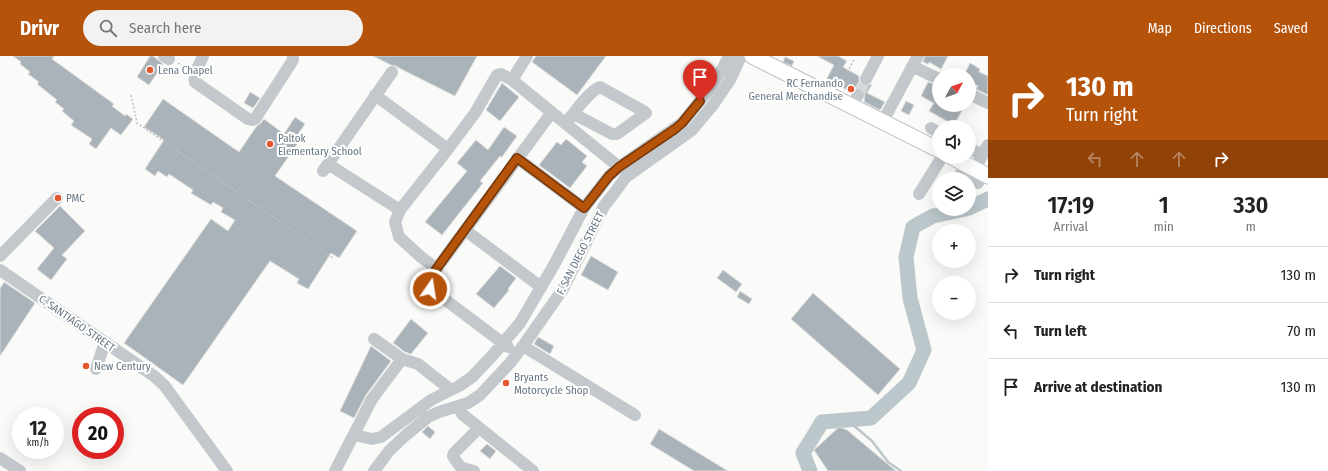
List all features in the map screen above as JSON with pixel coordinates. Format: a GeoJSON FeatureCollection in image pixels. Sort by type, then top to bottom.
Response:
{"type":"FeatureCollection","features":[{"type":"Feature","properties":{"kind":"main road"},"geometry":{"type":"LineString","coordinates":[[752,56],[833,96],[855,100],[883,121],[932,146]]}},
{"type":"Feature","properties":{"kind":"main road"},"geometry":{"type":"LineString","coordinates":[[961,164],[971,172]]}},
{"type":"Feature","properties":{"kind":"street"},"geometry":{"type":"LineString","coordinates":[[204,56],[194,78],[195,82],[198,86],[248,119],[252,120],[255,118],[293,60],[293,56]]}},
{"type":"Feature","properties":{"kind":"street"},"geometry":{"type":"LineString","coordinates":[[512,80],[527,56]]}},
{"type":"Feature","properties":{"kind":"street"},"geometry":{"type":"LineString","coordinates":[[866,79],[878,56]]}},
{"type":"Feature","properties":{"kind":"street"},"geometry":{"type":"LineString","coordinates":[[355,434],[372,439],[381,437],[431,400],[472,377],[520,323],[542,287],[584,208],[609,176],[619,167],[682,123],[734,59]]}},
{"type":"Feature","properties":{"kind":"street","name":"F. SAN DIEGO STREET"},"geometry":{"type":"LineString","coordinates":[[374,471],[389,452],[406,435],[428,417],[468,402],[480,395],[521,350],[563,289],[604,206],[614,192],[626,177],[692,130],[713,106],[730,80],[734,59]]}},
{"type":"Feature","properties":{"kind":"street"},"geometry":{"type":"LineString","coordinates":[[883,121],[915,61],[932,74]]}},
{"type":"Feature","properties":{"kind":"street"},"geometry":{"type":"LineString","coordinates":[[392,72],[325,168],[400,210]]}},
{"type":"Feature","properties":{"kind":"street"},"geometry":{"type":"LineString","coordinates":[[437,269],[399,237],[395,222],[400,210],[448,150],[475,113],[497,75],[501,74],[512,80],[619,167]]}},
{"type":"Feature","properties":{"kind":"street"},"geometry":{"type":"LineString","coordinates":[[566,123],[597,88],[602,87],[645,112],[645,115],[617,134],[612,134],[574,114]]}},
{"type":"Feature","properties":{"kind":"street"},"geometry":{"type":"LineString","coordinates":[[375,96],[448,150]]}},
{"type":"Feature","properties":{"kind":"street"},"geometry":{"type":"LineString","coordinates":[[976,97],[988,103]]}},
{"type":"Feature","properties":{"kind":"street"},"geometry":{"type":"LineString","coordinates":[[552,112],[429,279],[430,289],[502,344],[521,350],[635,415]]}},
{"type":"Feature","properties":{"kind":"street"},"geometry":{"type":"LineString","coordinates":[[976,172],[985,150]]}},
{"type":"Feature","properties":{"kind":"street"},"geometry":{"type":"LineString","coordinates":[[517,158],[584,208]]}},
{"type":"Feature","properties":{"kind":"street"},"geometry":{"type":"LineString","coordinates":[[920,194],[938,164]]}},
{"type":"Feature","properties":{"kind":"street"},"geometry":{"type":"LineString","coordinates":[[0,256],[57,198]]}},
{"type":"Feature","properties":{"kind":"street"},"geometry":{"type":"LineString","coordinates":[[465,230],[542,287]]}},
{"type":"Feature","properties":{"kind":"street","name":"C. SANTIAGO STREET"},"geometry":{"type":"LineString","coordinates":[[0,270],[154,376],[164,385],[226,471]]}},
{"type":"Feature","properties":{"kind":"street"},"geometry":{"type":"LineString","coordinates":[[374,339],[402,359],[418,364],[451,390]]}},
{"type":"Feature","properties":{"kind":"street"},"geometry":{"type":"LineString","coordinates":[[96,369],[104,342]]}},
{"type":"Feature","properties":{"kind":"street"},"geometry":{"type":"LineString","coordinates":[[335,471],[372,399],[402,359]]}},
{"type":"Feature","properties":{"kind":"street"},"geometry":{"type":"LineString","coordinates":[[458,406],[462,414],[533,471]]}},
{"type":"Feature","properties":{"kind":"street"},"geometry":{"type":"LineString","coordinates":[[474,471],[462,469],[453,456],[454,452],[479,428]]}},
{"type":"Feature","properties":{"kind":"street"},"geometry":{"type":"LineString","coordinates":[[0,458],[20,471]]}},
{"type":"Feature","properties":{"kind":"path"},"geometry":{"type":"LineString","coordinates":[[167,57],[196,73]]}},
{"type":"Feature","properties":{"kind":"path"},"geometry":{"type":"LineString","coordinates":[[833,96],[854,60]]}},
{"type":"Feature","properties":{"kind":"path"},"geometry":{"type":"LineString","coordinates":[[131,95],[137,123],[334,259]]}},
{"type":"Feature","properties":{"kind":"building"},"geometry":{"type":"Polygon","coordinates":[[[13,56],[54,56],[52,59],[114,104],[112,106],[125,116],[126,114],[133,119],[121,135],[111,128],[96,149],[89,144],[92,139],[71,125],[74,121],[62,111],[64,109],[55,102],[57,100],[37,84],[39,82],[28,74],[30,72],[13,56]]]}},
{"type":"Feature","properties":{"kind":"building","name":"Lena Chapel"},"geometry":{"type":"Polygon","coordinates":[[[150,56],[153,56],[163,64],[149,85],[137,77],[150,56]]]}},
{"type":"Feature","properties":{"kind":"building"},"geometry":{"type":"Polygon","coordinates":[[[373,56],[477,56],[455,96],[373,56]]]}},
{"type":"Feature","properties":{"kind":"building"},"geometry":{"type":"Polygon","coordinates":[[[536,56],[606,56],[577,95],[532,62],[536,56]]]}},
{"type":"Feature","properties":{"kind":"building"},"geometry":{"type":"Polygon","coordinates":[[[817,56],[838,56],[847,61],[843,67],[859,76],[860,83],[866,86],[872,84],[867,93],[885,102],[880,110],[864,102],[865,94],[861,88],[854,88],[851,92],[836,84],[835,87],[825,82],[834,65],[817,56]]]}},
{"type":"Feature","properties":{"kind":"building"},"geometry":{"type":"Polygon","coordinates":[[[925,56],[948,56],[942,68],[929,62],[928,64],[923,62],[925,56]]]}},
{"type":"Feature","properties":{"kind":"building"},"geometry":{"type":"Polygon","coordinates":[[[785,57],[794,61],[792,66],[783,62],[785,57]]]}},
{"type":"Feature","properties":{"kind":"building"},"geometry":{"type":"Polygon","coordinates":[[[970,63],[980,69],[979,72],[988,76],[988,95],[976,89],[978,86],[976,85],[976,68],[968,68],[970,63]]]}},
{"type":"Feature","properties":{"kind":"building"},"geometry":{"type":"Polygon","coordinates":[[[928,82],[932,83],[932,102],[921,96],[928,82]]]}},
{"type":"Feature","properties":{"kind":"building"},"geometry":{"type":"Polygon","coordinates":[[[502,83],[519,97],[500,121],[486,110],[502,83]]]}},
{"type":"Feature","properties":{"kind":"building"},"geometry":{"type":"Polygon","coordinates":[[[250,92],[260,98],[253,108],[244,103],[250,92]]]}},
{"type":"Feature","properties":{"kind":"building"},"geometry":{"type":"Polygon","coordinates":[[[163,99],[239,152],[256,127],[264,119],[284,134],[295,117],[305,124],[294,140],[298,143],[275,176],[357,231],[339,258],[331,253],[308,289],[297,283],[299,279],[270,261],[183,385],[124,343],[211,219],[228,231],[235,220],[221,212],[223,208],[213,202],[211,205],[191,193],[193,190],[169,174],[167,177],[158,171],[155,176],[145,169],[164,140],[144,127],[163,99]]]}},
{"type":"Feature","properties":{"kind":"building"},"geometry":{"type":"Polygon","coordinates":[[[906,101],[914,105],[909,115],[901,111],[906,101]]]}},
{"type":"Feature","properties":{"kind":"building"},"geometry":{"type":"Polygon","coordinates":[[[932,106],[932,112],[961,112],[957,120],[945,120],[929,111],[932,106]]]}},
{"type":"Feature","properties":{"kind":"building"},"geometry":{"type":"Polygon","coordinates":[[[504,127],[517,136],[502,157],[500,156],[480,181],[483,183],[442,235],[425,222],[467,171],[457,163],[476,140],[488,150],[504,127]]]}},
{"type":"Feature","properties":{"kind":"building"},"geometry":{"type":"Polygon","coordinates":[[[566,139],[587,156],[582,162],[587,166],[570,188],[539,165],[557,142],[561,145],[566,139]]]}},
{"type":"Feature","properties":{"kind":"building"},"geometry":{"type":"Polygon","coordinates":[[[60,206],[85,231],[62,255],[67,259],[51,280],[37,269],[54,248],[35,231],[60,206]]]}},
{"type":"Feature","properties":{"kind":"building"},"geometry":{"type":"Polygon","coordinates":[[[591,256],[618,272],[608,290],[581,275],[591,256]]]}},
{"type":"Feature","properties":{"kind":"building"},"geometry":{"type":"Polygon","coordinates":[[[500,266],[516,278],[508,289],[509,290],[494,308],[476,294],[500,266]]]}},
{"type":"Feature","properties":{"kind":"building"},"geometry":{"type":"Polygon","coordinates":[[[723,270],[742,284],[736,292],[717,278],[723,270]]]}},
{"type":"Feature","properties":{"kind":"building"},"geometry":{"type":"Polygon","coordinates":[[[4,282],[35,303],[0,356],[0,289],[4,282]]]}},
{"type":"Feature","properties":{"kind":"building"},"geometry":{"type":"Polygon","coordinates":[[[740,291],[752,299],[749,304],[737,297],[740,291]]]}},
{"type":"Feature","properties":{"kind":"building"},"geometry":{"type":"Polygon","coordinates":[[[813,293],[900,369],[878,395],[791,319],[813,293]]]}},
{"type":"Feature","properties":{"kind":"building"},"geometry":{"type":"Polygon","coordinates":[[[411,319],[428,333],[411,354],[405,352],[393,343],[411,319]]]}},
{"type":"Feature","properties":{"kind":"building"},"geometry":{"type":"Polygon","coordinates":[[[538,337],[554,346],[550,354],[534,344],[538,337]]]}},
{"type":"Feature","properties":{"kind":"building"},"geometry":{"type":"Polygon","coordinates":[[[371,346],[391,361],[366,395],[354,418],[340,411],[371,346]]]}},
{"type":"Feature","properties":{"kind":"building"},"geometry":{"type":"Polygon","coordinates":[[[428,426],[435,432],[430,439],[422,432],[428,426]]]}},
{"type":"Feature","properties":{"kind":"building"},"geometry":{"type":"Polygon","coordinates":[[[839,427],[847,430],[896,471],[828,471],[814,450],[839,427]]]}},
{"type":"Feature","properties":{"kind":"building"},"geometry":{"type":"Polygon","coordinates":[[[659,429],[728,471],[694,471],[650,444],[659,429]]]}},
{"type":"Feature","properties":{"kind":"building"},"geometry":{"type":"Polygon","coordinates":[[[487,444],[496,451],[490,459],[480,451],[487,444]]]}},
{"type":"Feature","properties":{"kind":"waterway"},"geometry":{"type":"LineString","coordinates":[[976,205],[988,199]]}},
{"type":"Feature","properties":{"kind":"waterway"},"geometry":{"type":"LineString","coordinates":[[810,471],[803,453],[822,422],[871,418],[909,383],[924,350],[910,298],[906,257],[913,227],[933,216]]}},
{"type":"Feature","properties":{"kind":"waterway"},"geometry":{"type":"LineString","coordinates":[[847,420],[872,441],[888,462],[901,471]]}},
{"type":"Feature","properties":{"kind":"tunnel"},"geometry":{"type":"LineString","coordinates":[[858,95],[866,79]]}},
{"type":"Feature","properties":{"kind":"place","name":"Lena Chapel"},"geometry":{"type":"Point","coordinates":[150,70]}},
{"type":"Feature","properties":{"kind":"place","name":"RC Fernando General Merchandise"},"geometry":{"type":"Point","coordinates":[851,89]}},
{"type":"Feature","properties":{"kind":"place","name":"Paltok Elementary School"},"geometry":{"type":"Point","coordinates":[270,144]}},
{"type":"Feature","properties":{"kind":"place","name":"PMC"},"geometry":{"type":"Point","coordinates":[58,198]}},
{"type":"Feature","properties":{"kind":"place","name":"New Century"},"geometry":{"type":"Point","coordinates":[86,366]}},
{"type":"Feature","properties":{"kind":"place","name":"Bryants Motorcycle Shop"},"geometry":{"type":"Point","coordinates":[506,383]}},
{"type":"Feature","properties":{"kind":"route"},"geometry":{"type":"LineString","coordinates":[[430,289],[429,279],[517,158],[584,208],[609,176],[619,167],[675,129],[682,123],[700,101]]}}]}
